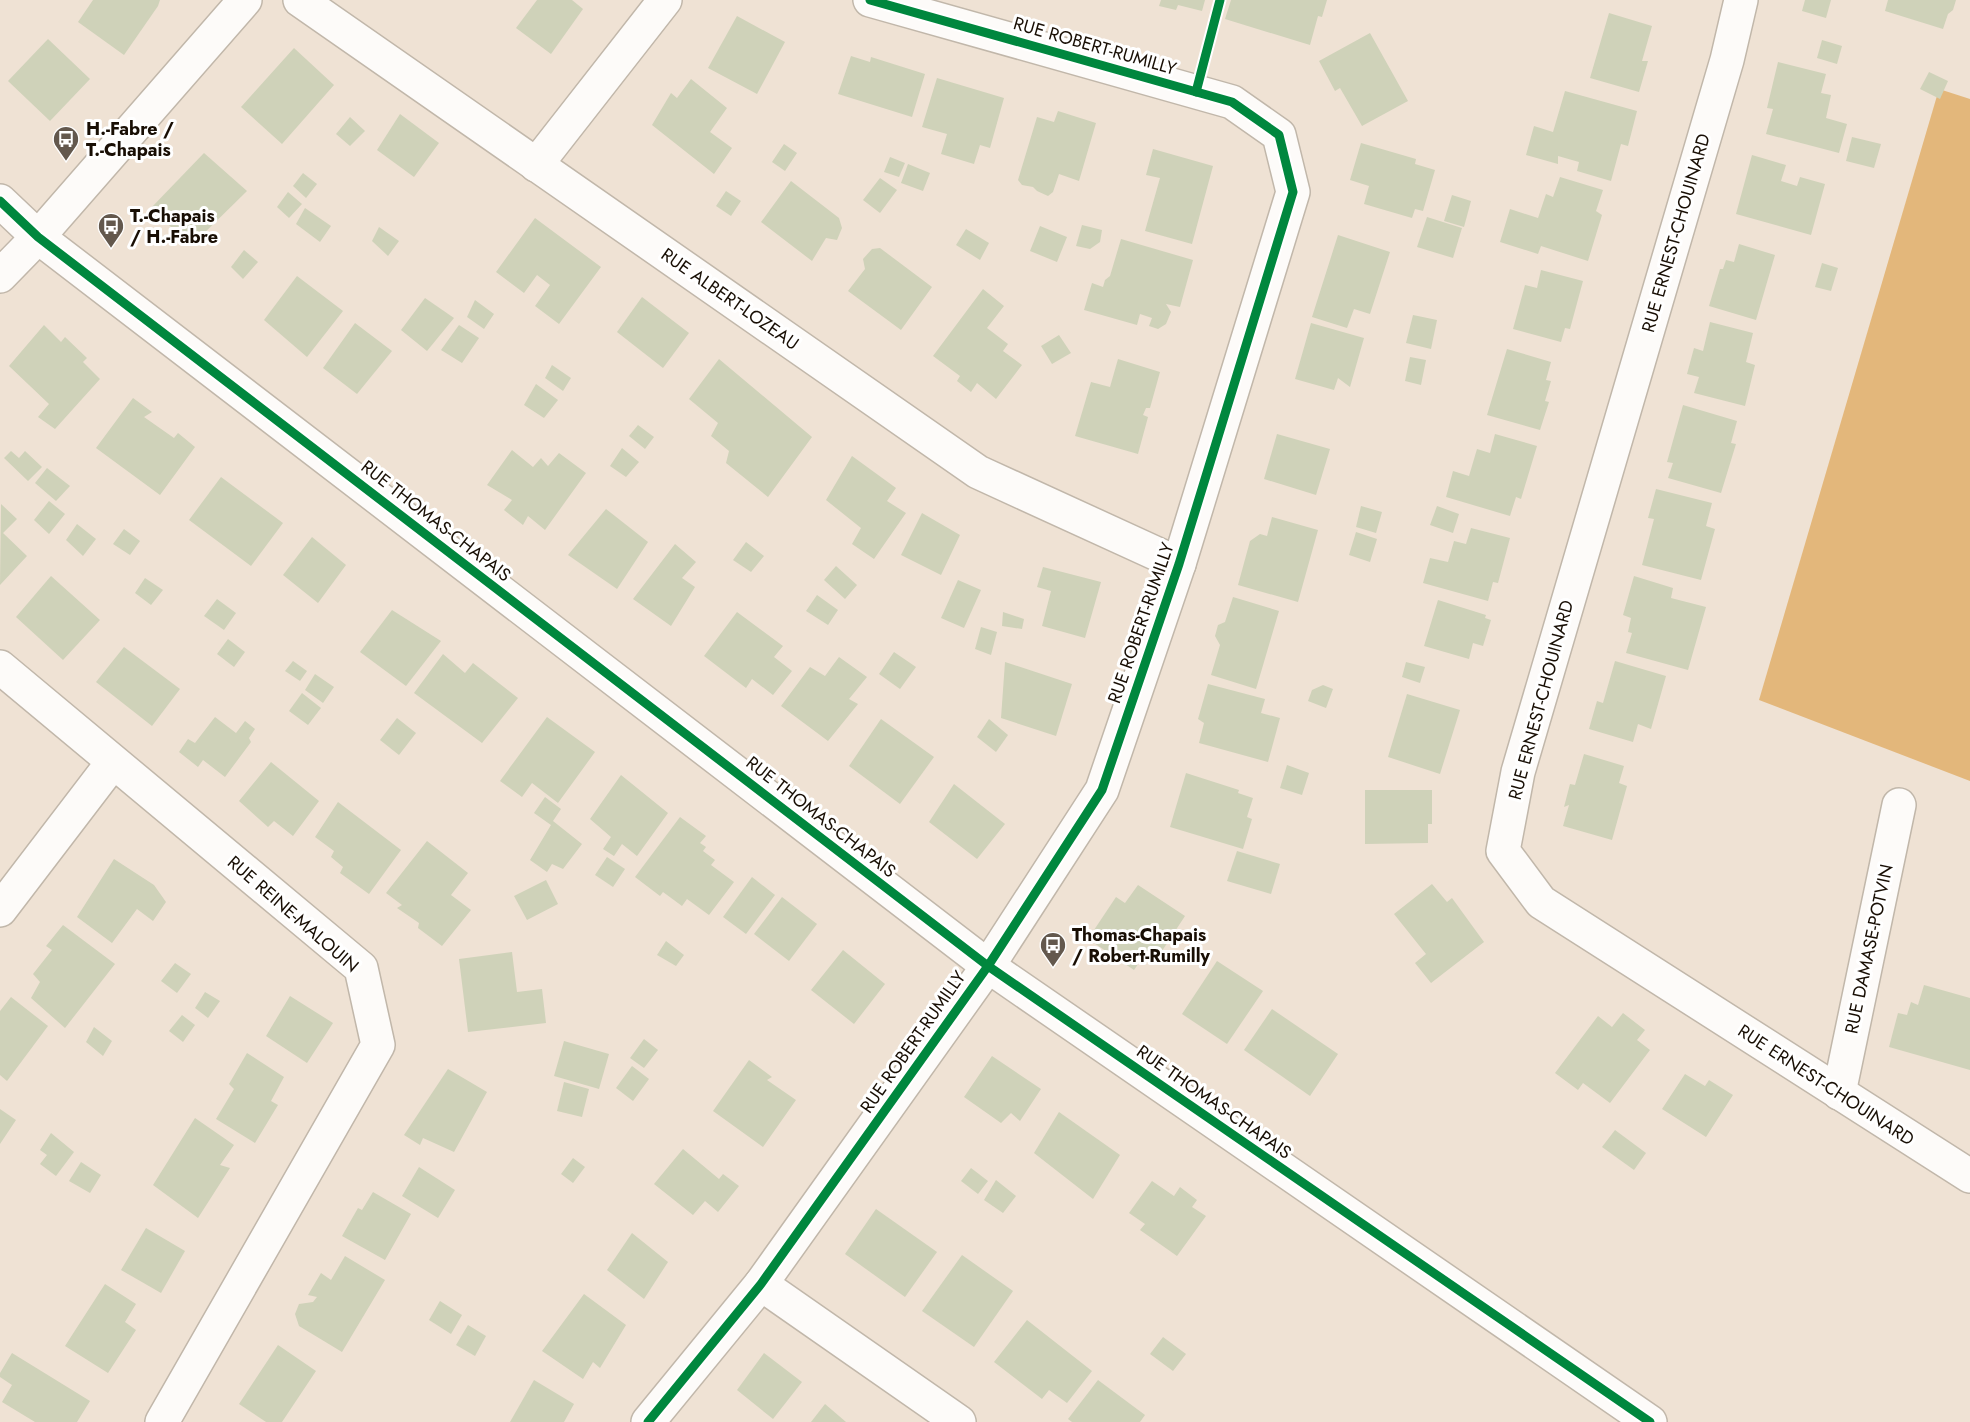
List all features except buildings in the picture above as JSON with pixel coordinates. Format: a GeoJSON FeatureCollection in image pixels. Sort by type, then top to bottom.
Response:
{"type":"FeatureCollection","features":[{"type":"Feature","properties":{"kind":"street"},"geometry":{"type":"LineString","coordinates":[[0,276],[38,237],[245,0]]}},
{"type":"Feature","properties":{"kind":"street","name":"RUE ALBERT-LOZEAU"},"geometry":{"type":"LineString","coordinates":[[300,0],[978,472],[1179,564]]}},
{"type":"Feature","properties":{"kind":"street"},"geometry":{"type":"LineString","coordinates":[[536,165],[665,0]]}},
{"type":"Feature","properties":{"kind":"street","name":"RUE ROBERT-RUMILLY"},"geometry":{"type":"LineString","coordinates":[[648,1422],[761,1284],[988,966],[1102,790],[1179,564],[1293,192],[1279,135],[1232,102],[870,0]]}},
{"type":"Feature","properties":{"kind":"street","name":"RUE ERNEST-CHOUINARD"},"geometry":{"type":"LineString","coordinates":[[1742,0],[1727,60],[1518,772],[1503,851],[1541,902],[1970,1176]]}},
{"type":"Feature","properties":{"kind":"street","name":"RUE THOMAS-CHAPAIS"},"geometry":{"type":"LineString","coordinates":[[0,201],[38,237],[988,966],[1650,1422]]}},
{"type":"Feature","properties":{"kind":"street","name":"RUE REINE-MALOUIN"},"geometry":{"type":"LineString","coordinates":[[0,668],[361,968],[378,1045],[162,1422]]}},
{"type":"Feature","properties":{"kind":"street"},"geometry":{"type":"LineString","coordinates":[[0,910],[113,762]]}},
{"type":"Feature","properties":{"kind":"street","name":"RUE DAMASE-POTVIN"},"geometry":{"type":"LineString","coordinates":[[1839,1094],[1899,805]]}},
{"type":"Feature","properties":{"kind":"street"},"geometry":{"type":"LineString","coordinates":[[761,1284],[959,1422]]}},
{"type":"Feature","properties":{"kind":"shaded area"},"geometry":{"type":"Polygon","coordinates":[[[1939,89],[1970,99],[1970,781],[1759,700],[1939,89]]]}},
{"type":"Feature","properties":{"kind":"cycle path"},"geometry":{"type":"LineString","coordinates":[[648,1422],[761,1284],[988,966],[1102,790],[1179,564],[1293,192],[1279,135],[1232,102],[870,0]]}},
{"type":"Feature","properties":{"kind":"cycle path"},"geometry":{"type":"LineString","coordinates":[[1196,92],[1220,0]]}},
{"type":"Feature","properties":{"kind":"cycle path"},"geometry":{"type":"LineString","coordinates":[[0,201],[38,237],[988,966],[1650,1422]]}},
{"type":"Feature","properties":{"kind":"place","name":"H.-Fabre / T.-Chapais"},"geometry":{"type":"Point","coordinates":[66,162]}},
{"type":"Feature","properties":{"kind":"place","name":"T.-Chapais / H.-Fabre"},"geometry":{"type":"Point","coordinates":[111,249]}},
{"type":"Feature","properties":{"kind":"place","name":"Thomas-Chapais / Robert-Rumilly"},"geometry":{"type":"Point","coordinates":[1053,968]}}]}
